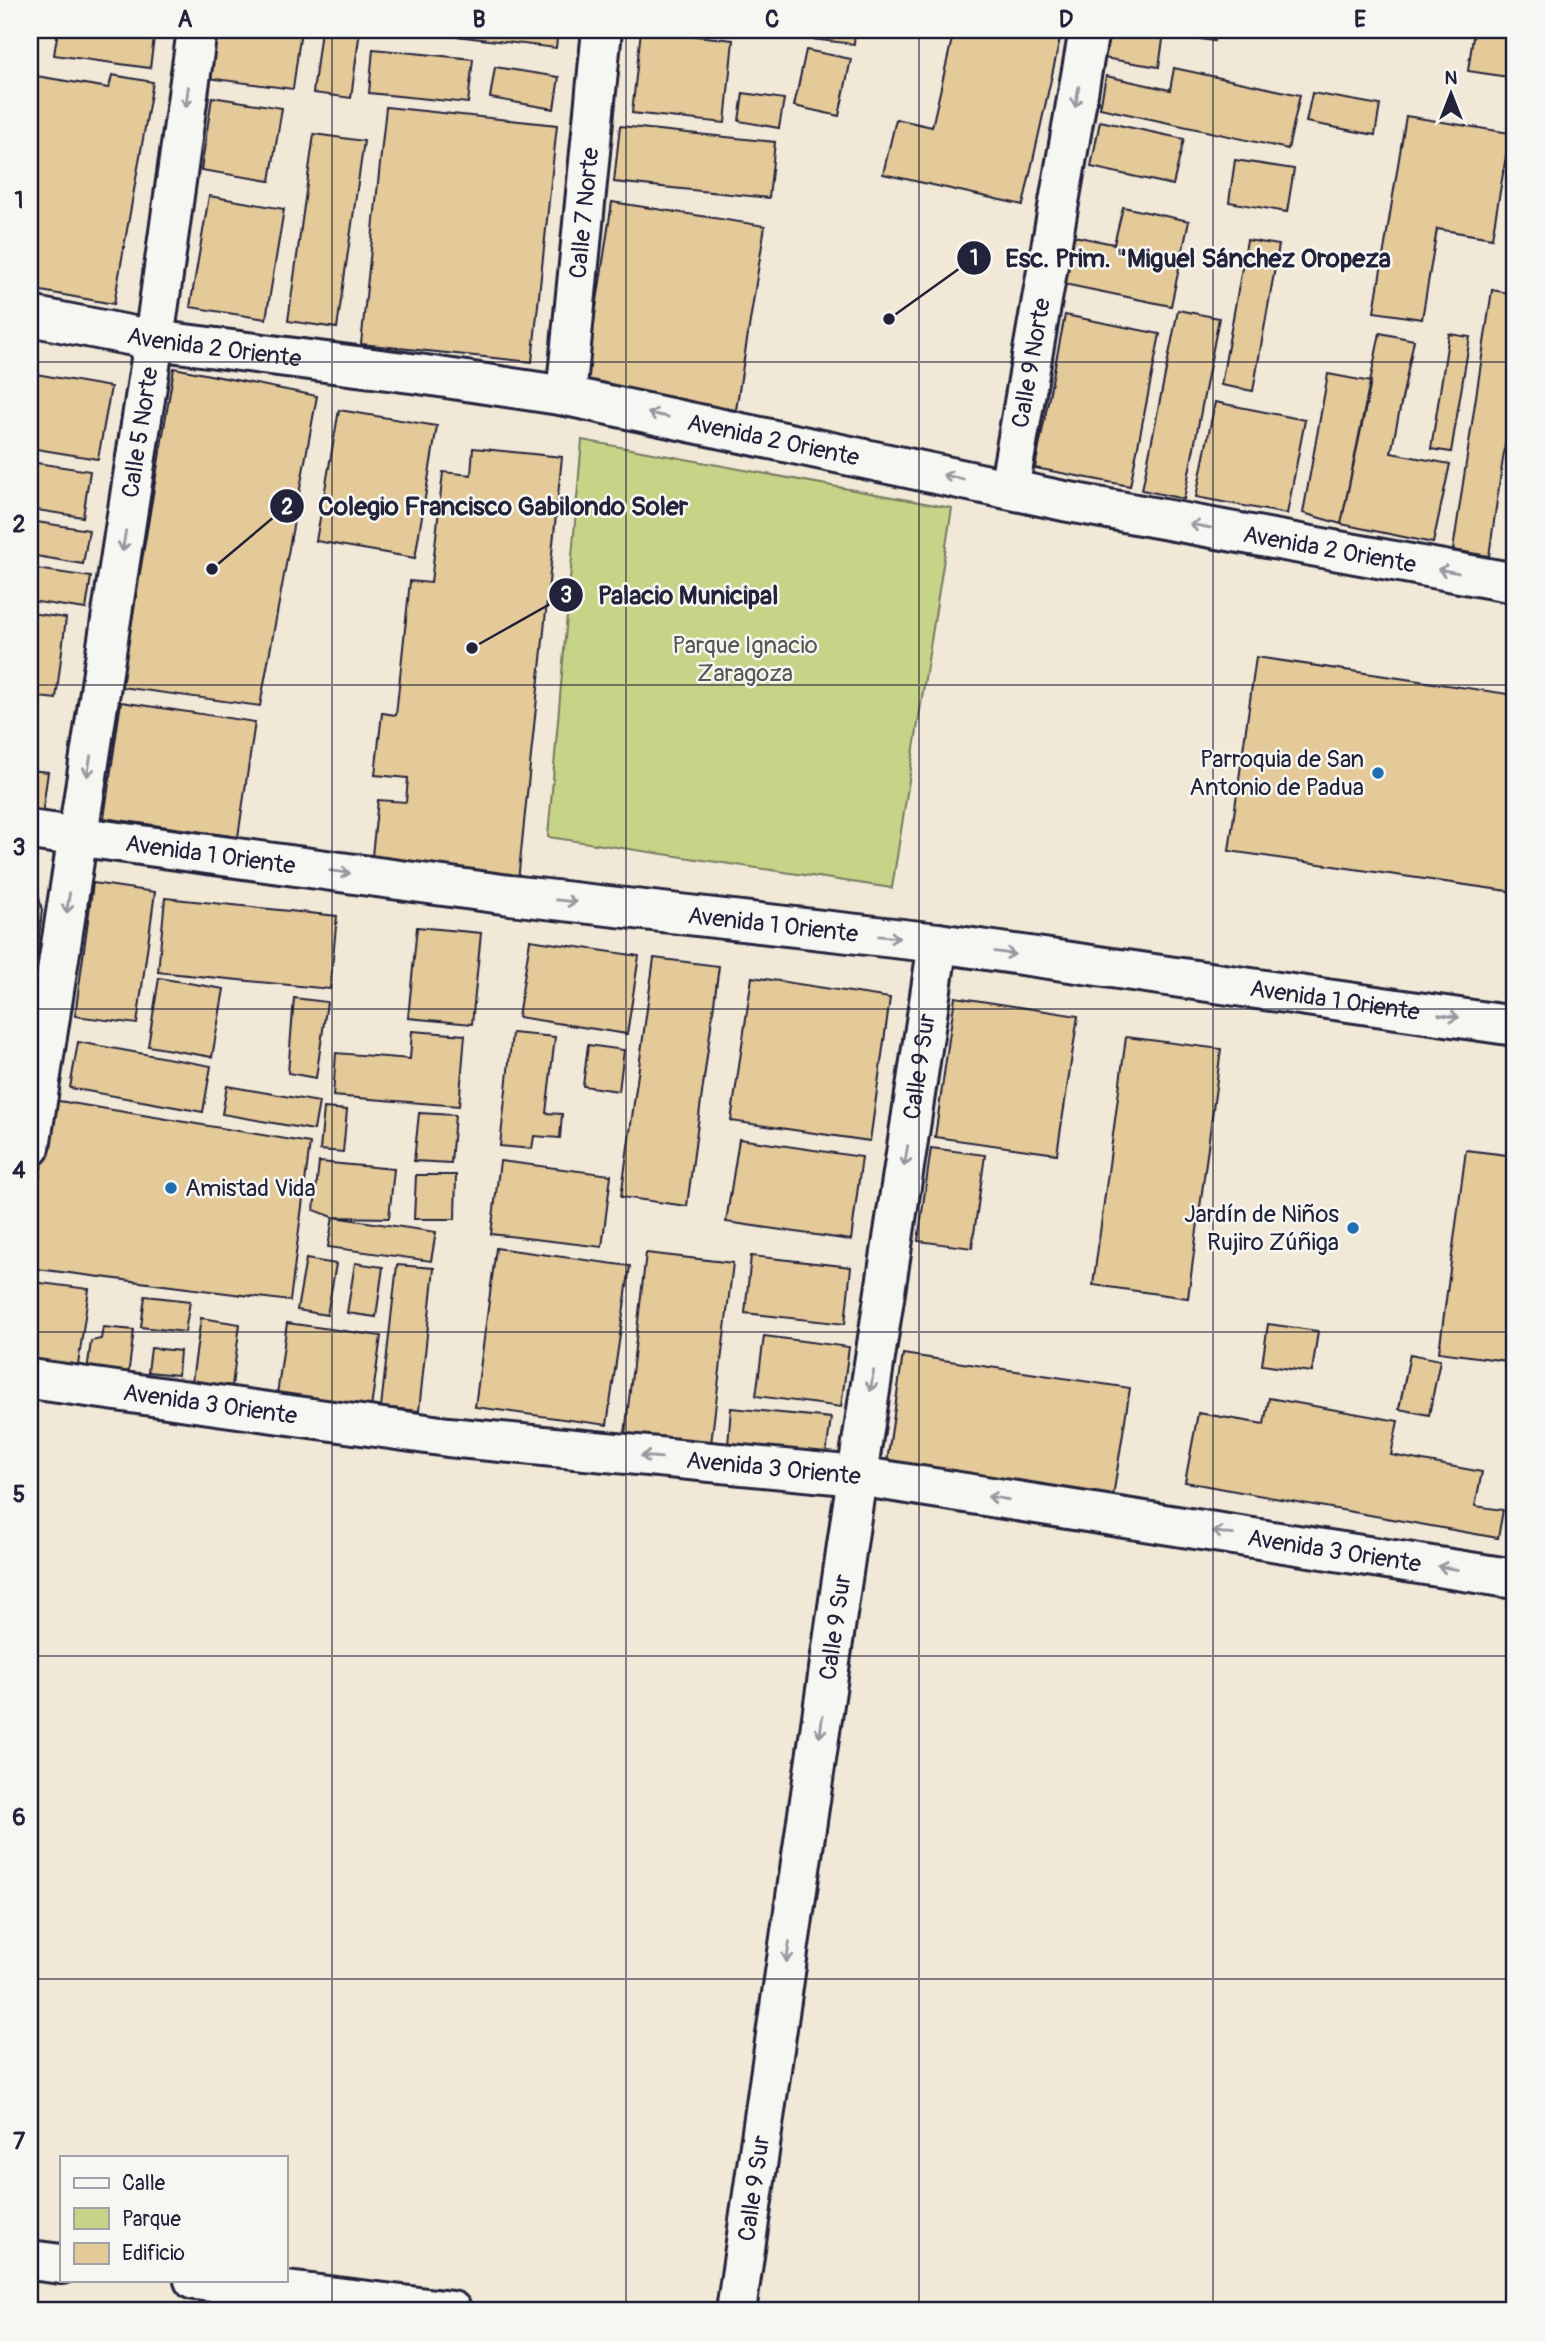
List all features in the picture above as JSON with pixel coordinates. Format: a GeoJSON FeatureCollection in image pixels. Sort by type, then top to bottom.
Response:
{"type":"FeatureCollection","features":[{"type":"Feature","properties":{"kind":"street","name":"Calle 5 Norte"},"geometry":{"type":"LineString","coordinates":[[30,1147],[154,340],[197,30]]}},
{"type":"Feature","properties":{"kind":"street","name":"Calle 7 Norte"},"geometry":{"type":"LineString","coordinates":[[566,396],[602,30]]}},
{"type":"Feature","properties":{"kind":"street","name":"Calle 9 Norte"},"geometry":{"type":"LineString","coordinates":[[1009,489],[1089,30]]}},
{"type":"Feature","properties":{"kind":"street","name":"Avenida 2 Oriente"},"geometry":{"type":"LineString","coordinates":[[30,316],[154,340],[566,396],[1009,489],[1515,583]]}},
{"type":"Feature","properties":{"kind":"street","name":"Avenida 1 Oriente"},"geometry":{"type":"LineString","coordinates":[[30,830],[510,895],[937,943],[1515,1026]]}},
{"type":"Feature","properties":{"kind":"street","name":"Calle 9 Sur"},"geometry":{"type":"LineString","coordinates":[[736,2311],[937,943]]}},
{"type":"Feature","properties":{"kind":"street","name":"Avenida 3 Oriente"},"geometry":{"type":"LineString","coordinates":[[30,1379],[448,1437],[857,1476],[1515,1579]]}},
{"type":"Feature","properties":{"kind":"street"},"geometry":{"type":"LineString","coordinates":[[30,2260],[60,2263]]}},
{"type":"Feature","properties":{"kind":"street"},"geometry":{"type":"LineString","coordinates":[[211,2282],[452,2311]]}},
{"type":"Feature","properties":{"kind":"green space","name":"Parque Ignacio Zaragoza"},"geometry":{"type":"Polygon","coordinates":[[[582,440],[952,508],[892,888],[548,837],[582,440]]]}},
{"type":"Feature","properties":{"kind":"building"},"geometry":{"type":"Polygon","coordinates":[[[58,30],[155,30],[150,68],[54,55],[58,30]]]}},
{"type":"Feature","properties":{"kind":"building"},"geometry":{"type":"Polygon","coordinates":[[[213,30],[301,30],[293,89],[207,78],[213,30]]]}},
{"type":"Feature","properties":{"kind":"building"},"geometry":{"type":"Polygon","coordinates":[[[321,30],[360,30],[351,98],[313,93],[321,30]]]}},
{"type":"Feature","properties":{"kind":"building"},"geometry":{"type":"Polygon","coordinates":[[[406,30],[558,30],[556,48],[406,30]]]}},
{"type":"Feature","properties":{"kind":"building"},"geometry":{"type":"Polygon","coordinates":[[[641,30],[733,40],[725,123],[632,113],[641,30]]]}},
{"type":"Feature","properties":{"kind":"building"},"geometry":{"type":"Polygon","coordinates":[[[733,30],[855,30],[854,44],[733,30]]]}},
{"type":"Feature","properties":{"kind":"building"},"geometry":{"type":"Polygon","coordinates":[[[954,30],[1062,30],[1023,205],[883,174],[896,119],[932,127],[954,30]]]}},
{"type":"Feature","properties":{"kind":"building"},"geometry":{"type":"Polygon","coordinates":[[[1107,30],[1216,30],[1214,41],[1164,33],[1159,67],[1103,58],[1107,30]]]}},
{"type":"Feature","properties":{"kind":"building"},"geometry":{"type":"Polygon","coordinates":[[[1474,30],[1515,30],[1515,78],[1468,71],[1474,30]]]}},
{"type":"Feature","properties":{"kind":"building"},"geometry":{"type":"Polygon","coordinates":[[[373,49],[473,59],[468,103],[369,93],[373,49]]]}},
{"type":"Feature","properties":{"kind":"building"},"geometry":{"type":"Polygon","coordinates":[[[806,50],[851,59],[839,116],[794,106],[806,50]]]}},
{"type":"Feature","properties":{"kind":"building"},"geometry":{"type":"Polygon","coordinates":[[[495,67],[559,77],[554,109],[490,98],[495,67]]]}},
{"type":"Feature","properties":{"kind":"building"},"geometry":{"type":"Polygon","coordinates":[[[1174,68],[1300,95],[1288,149],[1100,108],[1106,76],[1170,90],[1174,68]]]}},
{"type":"Feature","properties":{"kind":"building"},"geometry":{"type":"Polygon","coordinates":[[[30,75],[109,88],[112,75],[153,82],[114,304],[30,289],[30,75]]]}},
{"type":"Feature","properties":{"kind":"building"},"geometry":{"type":"Polygon","coordinates":[[[743,93],[784,99],[779,128],[739,121],[743,93]]]}},
{"type":"Feature","properties":{"kind":"building"},"geometry":{"type":"Polygon","coordinates":[[[1312,93],[1380,105],[1375,135],[1306,122],[1312,93]]]}},
{"type":"Feature","properties":{"kind":"building"},"geometry":{"type":"Polygon","coordinates":[[[212,97],[282,108],[270,181],[201,170],[212,97]]]}},
{"type":"Feature","properties":{"kind":"building"},"geometry":{"type":"Polygon","coordinates":[[[386,107],[557,125],[532,362],[361,344],[386,107]]]}},
{"type":"Feature","properties":{"kind":"building"},"geometry":{"type":"Polygon","coordinates":[[[1406,116],[1510,133],[1492,238],[1437,229],[1422,319],[1374,312],[1406,116]]]}},
{"type":"Feature","properties":{"kind":"building"},"geometry":{"type":"Polygon","coordinates":[[[1100,121],[1184,139],[1173,185],[1091,167],[1100,121]]]}},
{"type":"Feature","properties":{"kind":"building"},"geometry":{"type":"Polygon","coordinates":[[[620,126],[775,142],[769,198],[614,182],[620,126]]]}},
{"type":"Feature","properties":{"kind":"building"},"geometry":{"type":"Polygon","coordinates":[[[314,134],[364,141],[337,328],[288,321],[314,134]]]}},
{"type":"Feature","properties":{"kind":"building"},"geometry":{"type":"Polygon","coordinates":[[[1235,160],[1294,169],[1287,212],[1229,202],[1235,160]]]}},
{"type":"Feature","properties":{"kind":"building"},"geometry":{"type":"Polygon","coordinates":[[[209,196],[284,209],[266,319],[190,307],[209,196]]]}},
{"type":"Feature","properties":{"kind":"building"},"geometry":{"type":"Polygon","coordinates":[[[612,202],[765,226],[736,410],[584,388],[612,202]]]}},
{"type":"Feature","properties":{"kind":"building"},"geometry":{"type":"Polygon","coordinates":[[[1123,207],[1189,221],[1171,306],[1064,284],[1074,236],[1114,244],[1123,207]]]}},
{"type":"Feature","properties":{"kind":"building"},"geometry":{"type":"Polygon","coordinates":[[[1247,240],[1279,245],[1253,391],[1221,385],[1247,240]]]}},
{"type":"Feature","properties":{"kind":"building"},"geometry":{"type":"Polygon","coordinates":[[[1492,290],[1515,294],[1515,376],[1489,556],[1453,550],[1492,290]]]}},
{"type":"Feature","properties":{"kind":"building"},"geometry":{"type":"Polygon","coordinates":[[[1178,310],[1219,318],[1184,499],[1142,490],[1178,310]]]}},
{"type":"Feature","properties":{"kind":"building"},"geometry":{"type":"Polygon","coordinates":[[[1065,315],[1160,334],[1130,486],[1035,468],[1065,315]]]}},
{"type":"Feature","properties":{"kind":"building"},"geometry":{"type":"Polygon","coordinates":[[[1380,333],[1414,340],[1391,453],[1450,464],[1433,543],[1341,524],[1380,333]]]}},
{"type":"Feature","properties":{"kind":"building"},"geometry":{"type":"Polygon","coordinates":[[[1449,334],[1470,337],[1451,452],[1431,449],[1449,334]]]}},
{"type":"Feature","properties":{"kind":"building"},"geometry":{"type":"Polygon","coordinates":[[[174,368],[317,396],[260,706],[121,687],[174,368]]]}},
{"type":"Feature","properties":{"kind":"building"},"geometry":{"type":"Polygon","coordinates":[[[30,373],[111,387],[98,459],[30,448],[30,373]]]}},
{"type":"Feature","properties":{"kind":"building"},"geometry":{"type":"Polygon","coordinates":[[[1328,374],[1371,382],[1341,524],[1303,513],[1328,374]]]}},
{"type":"Feature","properties":{"kind":"building"},"geometry":{"type":"Polygon","coordinates":[[[1215,402],[1305,420],[1287,514],[1196,497],[1215,402]]]}},
{"type":"Feature","properties":{"kind":"building"},"geometry":{"type":"Polygon","coordinates":[[[339,410],[437,426],[415,558],[316,541],[339,410]]]}},
{"type":"Feature","properties":{"kind":"building"},"geometry":{"type":"Polygon","coordinates":[[[473,448],[562,457],[518,881],[371,865],[378,800],[406,802],[408,778],[375,775],[382,713],[396,715],[410,581],[431,583],[443,472],[471,475],[473,448]]]}},
{"type":"Feature","properties":{"kind":"building"},"geometry":{"type":"Polygon","coordinates":[[[30,462],[90,471],[83,517],[30,509],[30,462]]]}},
{"type":"Feature","properties":{"kind":"building"},"geometry":{"type":"Polygon","coordinates":[[[1515,504],[1515,559],[1508,558],[1515,504]]]}},
{"type":"Feature","properties":{"kind":"building"},"geometry":{"type":"Polygon","coordinates":[[[30,521],[89,530],[83,564],[30,555],[30,521]]]}},
{"type":"Feature","properties":{"kind":"building"},"geometry":{"type":"Polygon","coordinates":[[[30,568],[91,577],[86,609],[30,601],[30,568]]]}},
{"type":"Feature","properties":{"kind":"building"},"geometry":{"type":"Polygon","coordinates":[[[30,613],[66,618],[56,699],[30,696],[30,613]]]}},
{"type":"Feature","properties":{"kind":"building","name":"Parroquia de San Antonio de Padua"},"geometry":{"type":"Polygon","coordinates":[[[1256,657],[1515,695],[1515,892],[1229,851],[1256,657]]]}},
{"type":"Feature","properties":{"kind":"building"},"geometry":{"type":"Polygon","coordinates":[[[121,702],[255,722],[238,837],[104,818],[121,702]]]}},
{"type":"Feature","properties":{"kind":"building"},"geometry":{"type":"Polygon","coordinates":[[[30,770],[48,772],[42,815],[30,813],[30,770]]]}},
{"type":"Feature","properties":{"kind":"building"},"geometry":{"type":"Polygon","coordinates":[[[30,883],[36,885],[42,910],[30,1011],[30,883]]]}},
{"type":"Feature","properties":{"kind":"building"},"geometry":{"type":"Polygon","coordinates":[[[93,883],[155,892],[137,1024],[75,1016],[93,883]]]}},
{"type":"Feature","properties":{"kind":"building"},"geometry":{"type":"Polygon","coordinates":[[[165,898],[337,916],[330,989],[158,972],[165,898]]]}},
{"type":"Feature","properties":{"kind":"building"},"geometry":{"type":"Polygon","coordinates":[[[417,927],[481,933],[472,1024],[408,1018],[417,927]]]}},
{"type":"Feature","properties":{"kind":"building"},"geometry":{"type":"Polygon","coordinates":[[[530,940],[639,956],[627,1034],[518,1017],[530,940]]]}},
{"type":"Feature","properties":{"kind":"building"},"geometry":{"type":"Polygon","coordinates":[[[654,958],[719,966],[687,1206],[621,1197],[654,958]]]}},
{"type":"Feature","properties":{"kind":"building"},"geometry":{"type":"Polygon","coordinates":[[[752,977],[890,998],[870,1141],[731,1121],[752,977]]]}},
{"type":"Feature","properties":{"kind":"building"},"geometry":{"type":"Polygon","coordinates":[[[159,978],[224,989],[212,1057],[148,1046],[159,978]]]}},
{"type":"Feature","properties":{"kind":"building"},"geometry":{"type":"Polygon","coordinates":[[[955,997],[1078,1016],[1057,1154],[935,1137],[955,997]]]}},
{"type":"Feature","properties":{"kind":"building"},"geometry":{"type":"Polygon","coordinates":[[[294,998],[327,1002],[316,1078],[288,1073],[294,998]]]}},
{"type":"Feature","properties":{"kind":"building"},"geometry":{"type":"Polygon","coordinates":[[[412,1031],[465,1035],[459,1106],[333,1096],[336,1053],[410,1059],[412,1031]]]}},
{"type":"Feature","properties":{"kind":"building"},"geometry":{"type":"Polygon","coordinates":[[[512,1033],[555,1037],[546,1113],[562,1114],[560,1138],[534,1136],[532,1149],[500,1146],[512,1033]]]}},
{"type":"Feature","properties":{"kind":"building"},"geometry":{"type":"Polygon","coordinates":[[[1126,1037],[1221,1049],[1188,1298],[1093,1285],[1126,1037]]]}},
{"type":"Feature","properties":{"kind":"building"},"geometry":{"type":"Polygon","coordinates":[[[78,1042],[211,1066],[203,1112],[70,1088],[78,1042]]]}},
{"type":"Feature","properties":{"kind":"building"},"geometry":{"type":"Polygon","coordinates":[[[588,1045],[624,1050],[619,1091],[583,1086],[588,1045]]]}},
{"type":"Feature","properties":{"kind":"building"},"geometry":{"type":"Polygon","coordinates":[[[227,1086],[319,1102],[314,1130],[222,1114],[227,1086]]]}},
{"type":"Feature","properties":{"kind":"building","name":"Amistad Vida"},"geometry":{"type":"Polygon","coordinates":[[[53,1100],[310,1143],[290,1301],[30,1268],[30,1233],[53,1100]]]}},
{"type":"Feature","properties":{"kind":"building"},"geometry":{"type":"Polygon","coordinates":[[[324,1108],[347,1110],[343,1152],[320,1150],[324,1108]]]}},
{"type":"Feature","properties":{"kind":"building"},"geometry":{"type":"Polygon","coordinates":[[[419,1113],[455,1115],[451,1163],[414,1161],[419,1113]]]}},
{"type":"Feature","properties":{"kind":"building"},"geometry":{"type":"Polygon","coordinates":[[[739,1139],[862,1157],[851,1240],[726,1222],[739,1139]]]}},
{"type":"Feature","properties":{"kind":"building"},"geometry":{"type":"Polygon","coordinates":[[[931,1148],[985,1155],[972,1248],[918,1241],[931,1148]]]}},
{"type":"Feature","properties":{"kind":"building"},"geometry":{"type":"Polygon","coordinates":[[[1466,1150],[1515,1156],[1515,1362],[1439,1352],[1466,1150]]]}},
{"type":"Feature","properties":{"kind":"building"},"geometry":{"type":"Polygon","coordinates":[[[500,1161],[611,1175],[602,1247],[491,1234],[500,1161]]]}},
{"type":"Feature","properties":{"kind":"building"},"geometry":{"type":"Polygon","coordinates":[[[319,1162],[394,1169],[389,1218],[333,1217],[314,1210],[319,1162]]]}},
{"type":"Feature","properties":{"kind":"building"},"geometry":{"type":"Polygon","coordinates":[[[416,1175],[456,1175],[455,1219],[414,1219],[416,1175]]]}},
{"type":"Feature","properties":{"kind":"building"},"geometry":{"type":"Polygon","coordinates":[[[333,1217],[436,1232],[431,1261],[328,1247],[333,1217]]]}},
{"type":"Feature","properties":{"kind":"building"},"geometry":{"type":"Polygon","coordinates":[[[496,1248],[630,1266],[607,1425],[475,1407],[496,1248]]]}},
{"type":"Feature","properties":{"kind":"building"},"geometry":{"type":"Polygon","coordinates":[[[646,1253],[733,1263],[711,1444],[625,1434],[646,1253]]]}},
{"type":"Feature","properties":{"kind":"building"},"geometry":{"type":"Polygon","coordinates":[[[751,1256],[851,1267],[845,1324],[745,1313],[751,1256]]]}},
{"type":"Feature","properties":{"kind":"building"},"geometry":{"type":"Polygon","coordinates":[[[306,1259],[336,1264],[327,1315],[297,1310],[306,1259]]]}},
{"type":"Feature","properties":{"kind":"building"},"geometry":{"type":"Polygon","coordinates":[[[355,1263],[383,1267],[376,1317],[347,1313],[355,1263]]]}},
{"type":"Feature","properties":{"kind":"building"},"geometry":{"type":"Polygon","coordinates":[[[397,1265],[434,1268],[419,1411],[381,1407],[397,1265]]]}},
{"type":"Feature","properties":{"kind":"building"},"geometry":{"type":"Polygon","coordinates":[[[33,1282],[89,1289],[78,1365],[30,1359],[30,1303],[33,1282]]]}},
{"type":"Feature","properties":{"kind":"building"},"geometry":{"type":"Polygon","coordinates":[[[145,1296],[190,1301],[185,1332],[141,1327],[145,1296]]]}},
{"type":"Feature","properties":{"kind":"building"},"geometry":{"type":"Polygon","coordinates":[[[201,1318],[240,1324],[232,1386],[192,1381],[201,1318]]]}},
{"type":"Feature","properties":{"kind":"building"},"geometry":{"type":"Polygon","coordinates":[[[287,1323],[381,1336],[371,1408],[277,1395],[287,1323]]]}},
{"type":"Feature","properties":{"kind":"building"},"geometry":{"type":"Polygon","coordinates":[[[1268,1324],[1318,1331],[1312,1372],[1262,1365],[1268,1324]]]}},
{"type":"Feature","properties":{"kind":"building"},"geometry":{"type":"Polygon","coordinates":[[[103,1327],[134,1330],[127,1384],[86,1379],[91,1341],[101,1339],[103,1327]]]}},
{"type":"Feature","properties":{"kind":"building"},"geometry":{"type":"Polygon","coordinates":[[[764,1336],[849,1347],[841,1407],[756,1396],[764,1336]]]}},
{"type":"Feature","properties":{"kind":"building"},"geometry":{"type":"Polygon","coordinates":[[[151,1348],[180,1351],[178,1375],[148,1372],[151,1348]]]}},
{"type":"Feature","properties":{"kind":"building"},"geometry":{"type":"Polygon","coordinates":[[[903,1354],[1130,1388],[1113,1497],[887,1462],[903,1354]]]}},
{"type":"Feature","properties":{"kind":"building"},"geometry":{"type":"Polygon","coordinates":[[[1410,1354],[1440,1360],[1429,1415],[1399,1409],[1410,1354]]]}},
{"type":"Feature","properties":{"kind":"building"},"geometry":{"type":"Polygon","coordinates":[[[1269,1398],[1398,1421],[1391,1455],[1482,1472],[1475,1506],[1503,1510],[1498,1538],[1185,1482],[1198,1413],[1264,1424],[1269,1398]]]}},
{"type":"Feature","properties":{"kind":"building"},"geometry":{"type":"Polygon","coordinates":[[[731,1408],[831,1418],[826,1455],[728,1445],[731,1408]]]}},
{"type":"Feature","properties":{"kind":"place","name":"Esc. Prim. \"Miguel Sánchez Oropeza"},"geometry":{"type":"Point","coordinates":[889,319]}},
{"type":"Feature","properties":{"kind":"place","name":"Colegio Francisco Gabilondo Soler"},"geometry":{"type":"Point","coordinates":[212,569]}},
{"type":"Feature","properties":{"kind":"place","name":"Palacio Municipal"},"geometry":{"type":"Point","coordinates":[472,648]}},
{"type":"Feature","properties":{"kind":"place","name":"Parroquia de San Antonio de Padua"},"geometry":{"type":"Point","coordinates":[1378,773]}},
{"type":"Feature","properties":{"kind":"place","name":"Amistad Vida"},"geometry":{"type":"Point","coordinates":[171,1188]}},
{"type":"Feature","properties":{"kind":"place","name":"Jardín de Niños Rujiro Zúñiga"},"geometry":{"type":"Point","coordinates":[1353,1228]}}]}
